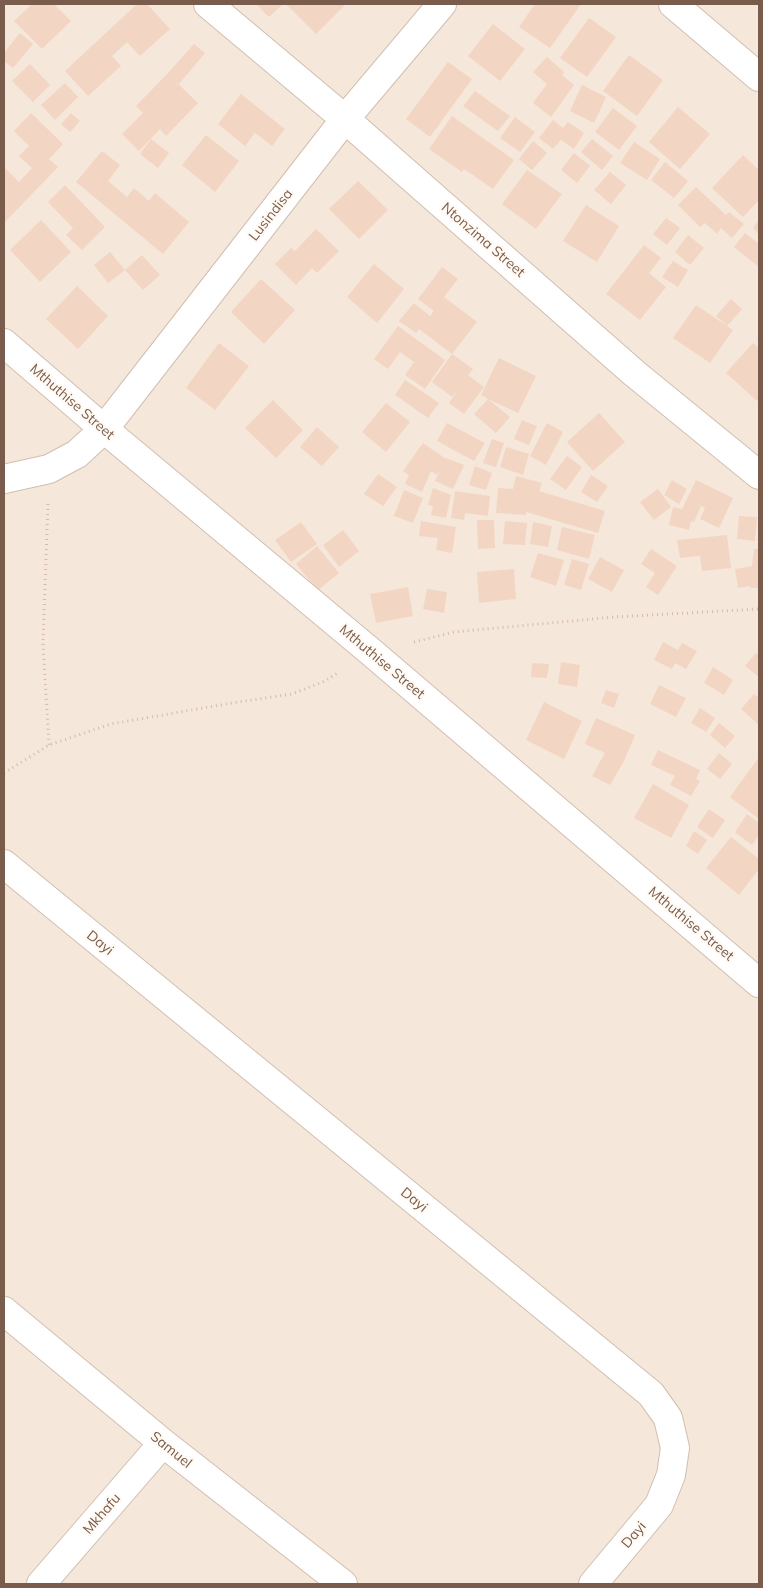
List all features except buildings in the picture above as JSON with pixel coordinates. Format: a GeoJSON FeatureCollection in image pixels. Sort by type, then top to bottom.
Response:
{"type":"FeatureCollection","features":[{"type":"Feature","properties":{"kind":"street","name":"Ntonzima Street"},"geometry":{"type":"LineString","coordinates":[[208,4],[345,119],[634,373],[759,475]]}},
{"type":"Feature","properties":{"kind":"street","name":"Lusindisa"},"geometry":{"type":"LineString","coordinates":[[4,479],[49,469],[77,454],[104,430],[345,119],[442,4]]}},
{"type":"Feature","properties":{"kind":"street"},"geometry":{"type":"LineString","coordinates":[[673,4],[759,78]]}},
{"type":"Feature","properties":{"kind":"street","name":"Mthuthise Street"},"geometry":{"type":"LineString","coordinates":[[4,343],[104,430],[371,652],[759,982]]}},
{"type":"Feature","properties":{"kind":"street","name":"Dayi"},"geometry":{"type":"LineString","coordinates":[[4,864],[651,1394],[668,1418],[675,1448],[672,1475],[659,1505],[593,1584]]}},
{"type":"Feature","properties":{"kind":"street","name":"Samuel"},"geometry":{"type":"LineString","coordinates":[[4,1311],[163,1443],[343,1584]]}},
{"type":"Feature","properties":{"kind":"street","name":"Mkhafu"},"geometry":{"type":"LineString","coordinates":[[41,1584],[163,1443]]}},
{"type":"Feature","properties":{"kind":"path"},"geometry":{"type":"LineString","coordinates":[[49,469],[43,643],[49,745]]}},
{"type":"Feature","properties":{"kind":"shaded area"},"geometry":{"type":"Polygon","coordinates":[[[4,4],[759,4],[759,1584],[4,1584],[4,4]]]}}]}
